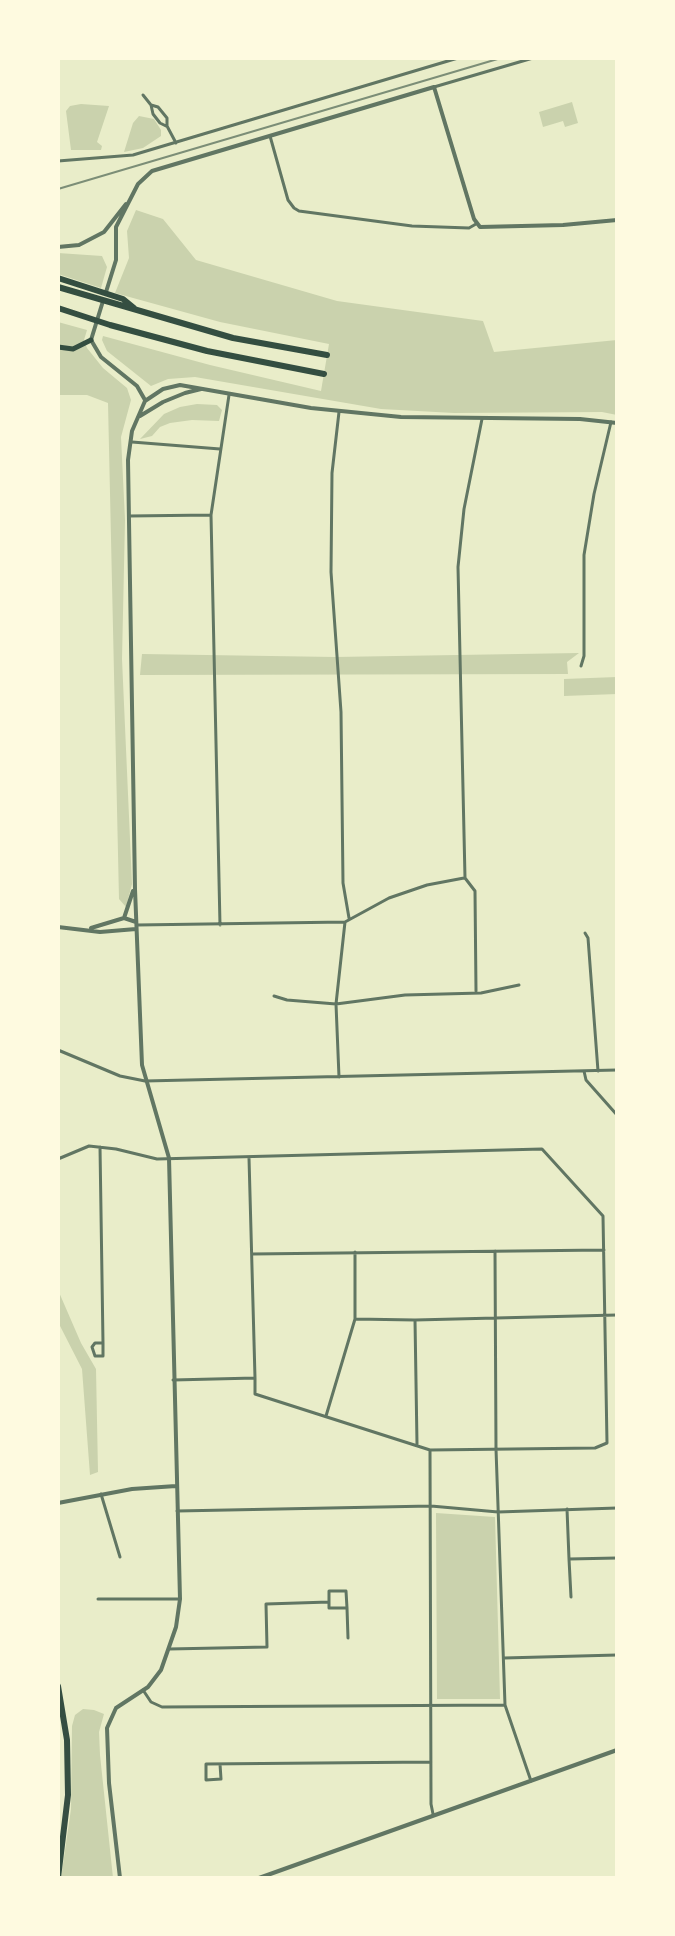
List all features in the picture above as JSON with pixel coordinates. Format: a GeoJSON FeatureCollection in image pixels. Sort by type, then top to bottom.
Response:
{"type":"FeatureCollection","features":[{"type":"Feature","properties":{"kind":"highway"},"geometry":{"type":"LineString","coordinates":[[58,278],[123,299],[137,311]]}},
{"type":"Feature","properties":{"kind":"highway"},"geometry":{"type":"LineString","coordinates":[[58,287],[233,338],[327,355]]}},
{"type":"Feature","properties":{"kind":"highway"},"geometry":{"type":"LineString","coordinates":[[58,308],[207,351],[324,374]]}},
{"type":"Feature","properties":{"kind":"highway"},"geometry":{"type":"LineString","coordinates":[[58,1686],[67,1740],[68,1795],[58,1878]]}},
{"type":"Feature","properties":{"kind":"main road"},"geometry":{"type":"LineString","coordinates":[[58,347],[73,349],[91,340]]}},
{"type":"Feature","properties":{"kind":"street"},"geometry":{"type":"LineString","coordinates":[[58,161],[126,157],[458,58]]}},
{"type":"Feature","properties":{"kind":"street"},"geometry":{"type":"LineString","coordinates":[[145,401],[137,386],[101,357],[91,340],[116,260],[116,227],[138,184],[152,171],[533,58]]}},
{"type":"Feature","properties":{"kind":"street"},"geometry":{"type":"LineString","coordinates":[[434,87],[476,224]]}},
{"type":"Feature","properties":{"kind":"street"},"geometry":{"type":"LineString","coordinates":[[143,95],[160,123],[167,126]]}},
{"type":"Feature","properties":{"kind":"street"},"geometry":{"type":"LineString","coordinates":[[151,105],[167,118],[167,126],[176,143]]}},
{"type":"Feature","properties":{"kind":"street"},"geometry":{"type":"LineString","coordinates":[[270,136],[288,200],[299,211],[412,226],[469,228],[476,224],[488,228],[617,220]]}},
{"type":"Feature","properties":{"kind":"street"},"geometry":{"type":"LineString","coordinates":[[58,247],[79,245],[104,232],[120,208],[128,203]]}},
{"type":"Feature","properties":{"kind":"street"},"geometry":{"type":"LineString","coordinates":[[104,232],[115,240]]}},
{"type":"Feature","properties":{"kind":"street"},"geometry":{"type":"LineString","coordinates":[[120,1878],[109,1783],[107,1728],[115,1710],[157,1677],[176,1627],[180,1599],[169,1158],[142,1065],[136,926],[130,442],[145,401],[156,392],[172,386],[190,385],[339,412],[401,417],[614,423],[594,494],[584,555],[584,656],[581,666]]}},
{"type":"Feature","properties":{"kind":"street"},"geometry":{"type":"LineString","coordinates":[[138,418],[163,402],[204,389]]}},
{"type":"Feature","properties":{"kind":"street"},"geometry":{"type":"LineString","coordinates":[[220,925],[211,515],[230,394]]}},
{"type":"Feature","properties":{"kind":"street"},"geometry":{"type":"LineString","coordinates":[[339,412],[332,473],[331,572],[341,712],[345,824],[343,883],[349,918]]}},
{"type":"Feature","properties":{"kind":"street"},"geometry":{"type":"LineString","coordinates":[[476,991],[475,891],[465,878],[458,567],[464,509],[482,419]]}},
{"type":"Feature","properties":{"kind":"street"},"geometry":{"type":"LineString","coordinates":[[130,442],[220,449]]}},
{"type":"Feature","properties":{"kind":"street"},"geometry":{"type":"LineString","coordinates":[[129,516],[211,515]]}},
{"type":"Feature","properties":{"kind":"street"},"geometry":{"type":"LineString","coordinates":[[339,1077],[336,1004],[345,922],[389,898],[427,885],[465,878]]}},
{"type":"Feature","properties":{"kind":"street"},"geometry":{"type":"LineString","coordinates":[[124,918],[135,889]]}},
{"type":"Feature","properties":{"kind":"street"},"geometry":{"type":"LineString","coordinates":[[124,918],[136,926]]}},
{"type":"Feature","properties":{"kind":"street"},"geometry":{"type":"LineString","coordinates":[[89,929],[124,918]]}},
{"type":"Feature","properties":{"kind":"street"},"geometry":{"type":"LineString","coordinates":[[58,927],[100,932],[136,926],[345,922]]}},
{"type":"Feature","properties":{"kind":"street"},"geometry":{"type":"LineString","coordinates":[[585,933],[588,938],[598,1071]]}},
{"type":"Feature","properties":{"kind":"street"},"geometry":{"type":"LineString","coordinates":[[274,996],[336,1004],[405,995],[481,993],[519,985]]}},
{"type":"Feature","properties":{"kind":"street"},"geometry":{"type":"LineString","coordinates":[[58,1050],[120,1076],[145,1081],[617,1070]]}},
{"type":"Feature","properties":{"kind":"street"},"geometry":{"type":"LineString","coordinates":[[584,1071],[586,1080],[617,1115]]}},
{"type":"Feature","properties":{"kind":"street"},"geometry":{"type":"LineString","coordinates":[[58,1159],[83,1147],[100,1147],[157,1159],[169,1158],[249,1156],[542,1149],[603,1216],[607,1443],[595,1448],[430,1450],[255,1394],[249,1156]]}},
{"type":"Feature","properties":{"kind":"street"},"geometry":{"type":"LineString","coordinates":[[100,1147],[103,1343]]}},
{"type":"Feature","properties":{"kind":"street"},"geometry":{"type":"LineString","coordinates":[[252,1254],[605,1250]]}},
{"type":"Feature","properties":{"kind":"street"},"geometry":{"type":"LineString","coordinates":[[495,1251],[496,1312],[493,1319],[505,1705],[531,1781]]}},
{"type":"Feature","properties":{"kind":"street"},"geometry":{"type":"LineString","coordinates":[[326,1416],[355,1319],[355,1252]]}},
{"type":"Feature","properties":{"kind":"street"},"geometry":{"type":"LineString","coordinates":[[355,1319],[617,1315]]}},
{"type":"Feature","properties":{"kind":"street"},"geometry":{"type":"LineString","coordinates":[[415,1320],[417,1446]]}},
{"type":"Feature","properties":{"kind":"street"},"geometry":{"type":"LineString","coordinates":[[173,1380],[255,1378]]}},
{"type":"Feature","properties":{"kind":"street"},"geometry":{"type":"LineString","coordinates":[[430,1450],[433,1814]]}},
{"type":"Feature","properties":{"kind":"street"},"geometry":{"type":"LineString","coordinates":[[58,1503],[101,1494],[176,1486]]}},
{"type":"Feature","properties":{"kind":"street"},"geometry":{"type":"LineString","coordinates":[[101,1494],[120,1557]]}},
{"type":"Feature","properties":{"kind":"street"},"geometry":{"type":"LineString","coordinates":[[177,1511],[431,1506],[498,1512],[617,1508]]}},
{"type":"Feature","properties":{"kind":"street"},"geometry":{"type":"LineString","coordinates":[[567,1509],[571,1597]]}},
{"type":"Feature","properties":{"kind":"street"},"geometry":{"type":"LineString","coordinates":[[569,1559],[617,1558]]}},
{"type":"Feature","properties":{"kind":"street"},"geometry":{"type":"LineString","coordinates":[[347,1608],[329,1608],[329,1591],[346,1591],[347,1608],[348,1638]]}},
{"type":"Feature","properties":{"kind":"street"},"geometry":{"type":"LineString","coordinates":[[98,1599],[180,1599]]}},
{"type":"Feature","properties":{"kind":"street"},"geometry":{"type":"LineString","coordinates":[[169,1649],[267,1647],[266,1604],[329,1602]]}},
{"type":"Feature","properties":{"kind":"street"},"geometry":{"type":"LineString","coordinates":[[504,1658],[617,1655]]}},
{"type":"Feature","properties":{"kind":"street"},"geometry":{"type":"LineString","coordinates":[[143,1690],[151,1702],[162,1707],[505,1705]]}},
{"type":"Feature","properties":{"kind":"street"},"geometry":{"type":"LineString","coordinates":[[259,1878],[617,1750]]}},
{"type":"Feature","properties":{"kind":"street"},"geometry":{"type":"LineString","coordinates":[[220,1764],[221,1779],[206,1780],[206,1764],[431,1762]]}},
{"type":"Feature","properties":{"kind":"green space"},"geometry":{"type":"Polygon","coordinates":[[[572,102],[578,123],[565,127],[563,121],[543,127],[539,112],[572,102]]]}},
{"type":"Feature","properties":{"kind":"green space"},"geometry":{"type":"Polygon","coordinates":[[[70,106],[109,106],[97,142],[102,146],[101,150],[71,150],[66,111],[70,106]]]}},
{"type":"Feature","properties":{"kind":"green space"},"geometry":{"type":"Polygon","coordinates":[[[139,116],[154,119],[161,136],[143,148],[124,152],[133,123],[139,116]]]}},
{"type":"Feature","properties":{"kind":"green space"},"geometry":{"type":"Polygon","coordinates":[[[136,210],[163,219],[196,260],[337,301],[483,321],[494,352],[617,340],[617,415],[602,412],[454,413],[381,409],[195,377],[168,379],[151,386],[107,351],[103,336],[321,391],[329,344],[220,322],[115,293],[129,258],[127,231],[136,210]]]}},
{"type":"Feature","properties":{"kind":"green space"},"geometry":{"type":"Polygon","coordinates":[[[58,253],[102,256],[107,267],[101,288],[58,274],[58,253]]]}},
{"type":"Feature","properties":{"kind":"green space"},"geometry":{"type":"Polygon","coordinates":[[[58,322],[87,330],[84,340],[87,348],[103,368],[127,388],[131,400],[121,437],[125,520],[122,659],[132,884],[126,907],[119,899],[108,403],[87,395],[58,395],[58,322]]]}},
{"type":"Feature","properties":{"kind":"green space"},"geometry":{"type":"Polygon","coordinates":[[[197,404],[217,405],[222,410],[219,421],[170,423],[160,427],[152,436],[140,439],[164,414],[197,404]]]}},
{"type":"Feature","properties":{"kind":"green space"},"geometry":{"type":"Polygon","coordinates":[[[579,653],[567,662],[568,674],[140,675],[142,654],[335,657],[579,653]]]}},
{"type":"Feature","properties":{"kind":"green space"},"geometry":{"type":"Polygon","coordinates":[[[617,677],[617,694],[564,696],[564,679],[617,677]]]}},
{"type":"Feature","properties":{"kind":"green space"},"geometry":{"type":"Polygon","coordinates":[[[58,1290],[96,1369],[98,1472],[90,1475],[82,1369],[58,1322],[58,1290]]]}},
{"type":"Feature","properties":{"kind":"green space"},"geometry":{"type":"Polygon","coordinates":[[[436,1513],[495,1517],[500,1699],[437,1699],[436,1513]]]}},
{"type":"Feature","properties":{"kind":"green space"},"geometry":{"type":"Polygon","coordinates":[[[83,1709],[104,1714],[99,1732],[100,1755],[113,1878],[61,1878],[71,1809],[72,1726],[75,1715],[83,1709]]]}},
{"type":"Feature","properties":{"kind":"tram line"},"geometry":{"type":"LineString","coordinates":[[58,189],[501,58]]}}]}
